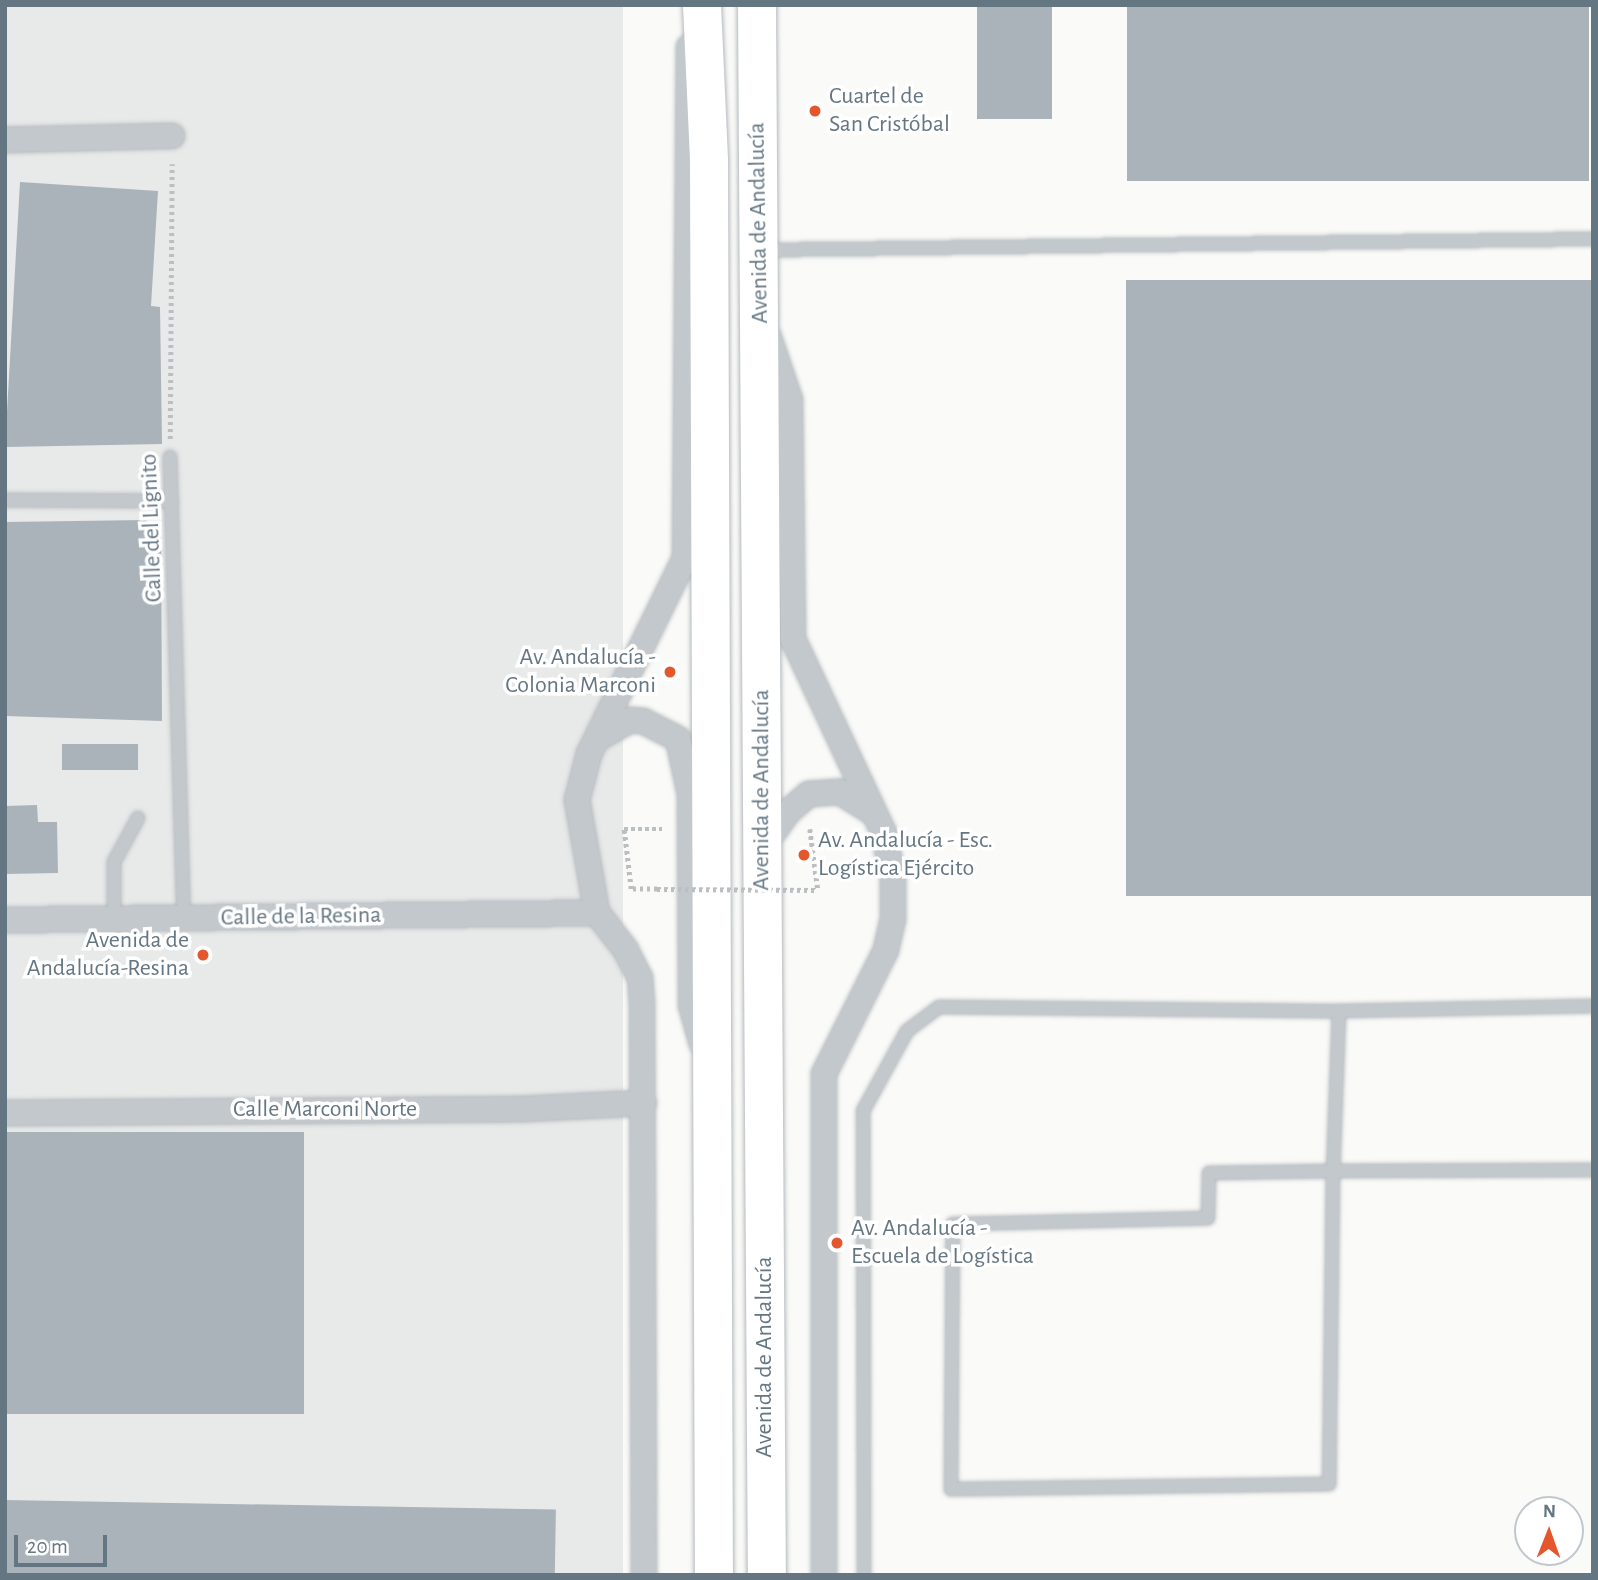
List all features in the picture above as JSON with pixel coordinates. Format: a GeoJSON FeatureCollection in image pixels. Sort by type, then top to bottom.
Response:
{"type":"FeatureCollection","features":[{"type":"Feature","properties":{"kind":"main road","name":"Avenida de Andalucía"},"geometry":{"type":"LineString","coordinates":[[700,5],[709,161],[710,1069],[714,1575]]}},
{"type":"Feature","properties":{"kind":"main road","name":"Avenida de Andalucía"},"geometry":{"type":"LineString","coordinates":[[757,5],[761,313],[766,1575]]}},
{"type":"Feature","properties":{"kind":"street","name":"Avenida de Andalucía"},"geometry":{"type":"LineString","coordinates":[[644,1575],[644,1103],[640,978],[626,950],[597,913],[577,800],[579,779],[597,738],[685,558],[686,63],[700,5]]}},
{"type":"Feature","properties":{"kind":"street"},"geometry":{"type":"LineString","coordinates":[[5,140],[172,136]]}},
{"type":"Feature","properties":{"kind":"street"},"geometry":{"type":"LineString","coordinates":[[761,313],[790,400],[793,639],[891,856],[893,919],[868,994],[824,1074],[824,1575]]}},
{"type":"Feature","properties":{"kind":"street","name":"Avenida de Andalucía"},"geometry":{"type":"LineString","coordinates":[[597,738],[630,720],[643,721],[678,739],[690,794],[691,1006],[710,1069]]}},
{"type":"Feature","properties":{"kind":"street"},"geometry":{"type":"LineString","coordinates":[[762,848],[788,812],[809,793],[840,792],[873,813]]}},
{"type":"Feature","properties":{"kind":"street","name":"Calle de la Resina"},"geometry":{"type":"LineString","coordinates":[[5,920],[597,913]]}},
{"type":"Feature","properties":{"kind":"street","name":"Calle Marconi Norte"},"geometry":{"type":"LineString","coordinates":[[5,1113],[523,1108],[644,1103]]}},
{"type":"Feature","properties":{"kind":"lane"},"geometry":{"type":"LineString","coordinates":[[759,250],[1593,239]]}},
{"type":"Feature","properties":{"kind":"lane","name":"Calle del Lignito"},"geometry":{"type":"LineString","coordinates":[[170,457],[184,919]]}},
{"type":"Feature","properties":{"kind":"lane"},"geometry":{"type":"LineString","coordinates":[[5,500],[172,501]]}},
{"type":"Feature","properties":{"kind":"lane"},"geometry":{"type":"LineString","coordinates":[[114,919],[114,862],[138,818]]}},
{"type":"Feature","properties":{"kind":"lane"},"geometry":{"type":"LineString","coordinates":[[864,1575],[863,1111],[907,1031],[939,1007],[1339,1011],[1593,1006]]}},
{"type":"Feature","properties":{"kind":"lane"},"geometry":{"type":"LineString","coordinates":[[1339,1011],[1333,1171],[1329,1484],[951,1489],[953,1224],[1208,1218],[1209,1173],[1333,1171],[1593,1170]]}},
{"type":"Feature","properties":{"kind":"path","name":"Calle del Lignito"},"geometry":{"type":"LineString","coordinates":[[170,457],[172,136]]}},
{"type":"Feature","properties":{"kind":"path"},"geometry":{"type":"LineString","coordinates":[[664,829],[624,829],[631,889],[818,890],[810,827],[820,822]]}},
{"type":"Feature","properties":{"kind":"shaded area"},"geometry":{"type":"Polygon","coordinates":[[[5,5],[623,5],[623,1575],[5,1575],[5,5]]]}},
{"type":"Feature","properties":{"kind":"building"},"geometry":{"type":"Polygon","coordinates":[[[977,5],[1052,5],[1052,119],[977,119],[977,5]]]}},
{"type":"Feature","properties":{"kind":"building"},"geometry":{"type":"Polygon","coordinates":[[[1127,5],[1589,5],[1589,181],[1127,181],[1127,5]]]}},
{"type":"Feature","properties":{"kind":"building"},"geometry":{"type":"Polygon","coordinates":[[[20,182],[158,191],[151,306],[160,307],[162,444],[5,447],[20,182]]]}},
{"type":"Feature","properties":{"kind":"building"},"geometry":{"type":"Polygon","coordinates":[[[1126,280],[1593,280],[1593,896],[1126,896],[1126,280]]]}},
{"type":"Feature","properties":{"kind":"building"},"geometry":{"type":"Polygon","coordinates":[[[146,520],[161,533],[162,721],[5,716],[5,522],[146,520]]]}},
{"type":"Feature","properties":{"kind":"building"},"geometry":{"type":"Polygon","coordinates":[[[62,744],[138,744],[138,770],[62,770],[62,744]]]}},
{"type":"Feature","properties":{"kind":"building"},"geometry":{"type":"Polygon","coordinates":[[[37,805],[38,822],[57,822],[58,873],[5,874],[5,806],[37,805]]]}},
{"type":"Feature","properties":{"kind":"building"},"geometry":{"type":"Polygon","coordinates":[[[5,1132],[304,1132],[304,1414],[5,1414],[5,1132]]]}},
{"type":"Feature","properties":{"kind":"building"},"geometry":{"type":"Polygon","coordinates":[[[5,1500],[556,1510],[555,1575],[5,1575],[5,1500]]]}},
{"type":"Feature","properties":{"kind":"place","name":"Cuartel de San Cristóbal"},"geometry":{"type":"Point","coordinates":[815,111]}},
{"type":"Feature","properties":{"kind":"place","name":"Av. Andalucía - Colonia Marconi"},"geometry":{"type":"Point","coordinates":[670,672]}},
{"type":"Feature","properties":{"kind":"place","name":"Av. Andalucía - Esc. Logística Ejército"},"geometry":{"type":"Point","coordinates":[804,855]}},
{"type":"Feature","properties":{"kind":"place","name":"Avenida de Andalucía-Resina"},"geometry":{"type":"Point","coordinates":[203,955]}},
{"type":"Feature","properties":{"kind":"place","name":"Av. Andalucía - Escuela de Logística"},"geometry":{"type":"Point","coordinates":[837,1243]}}]}
